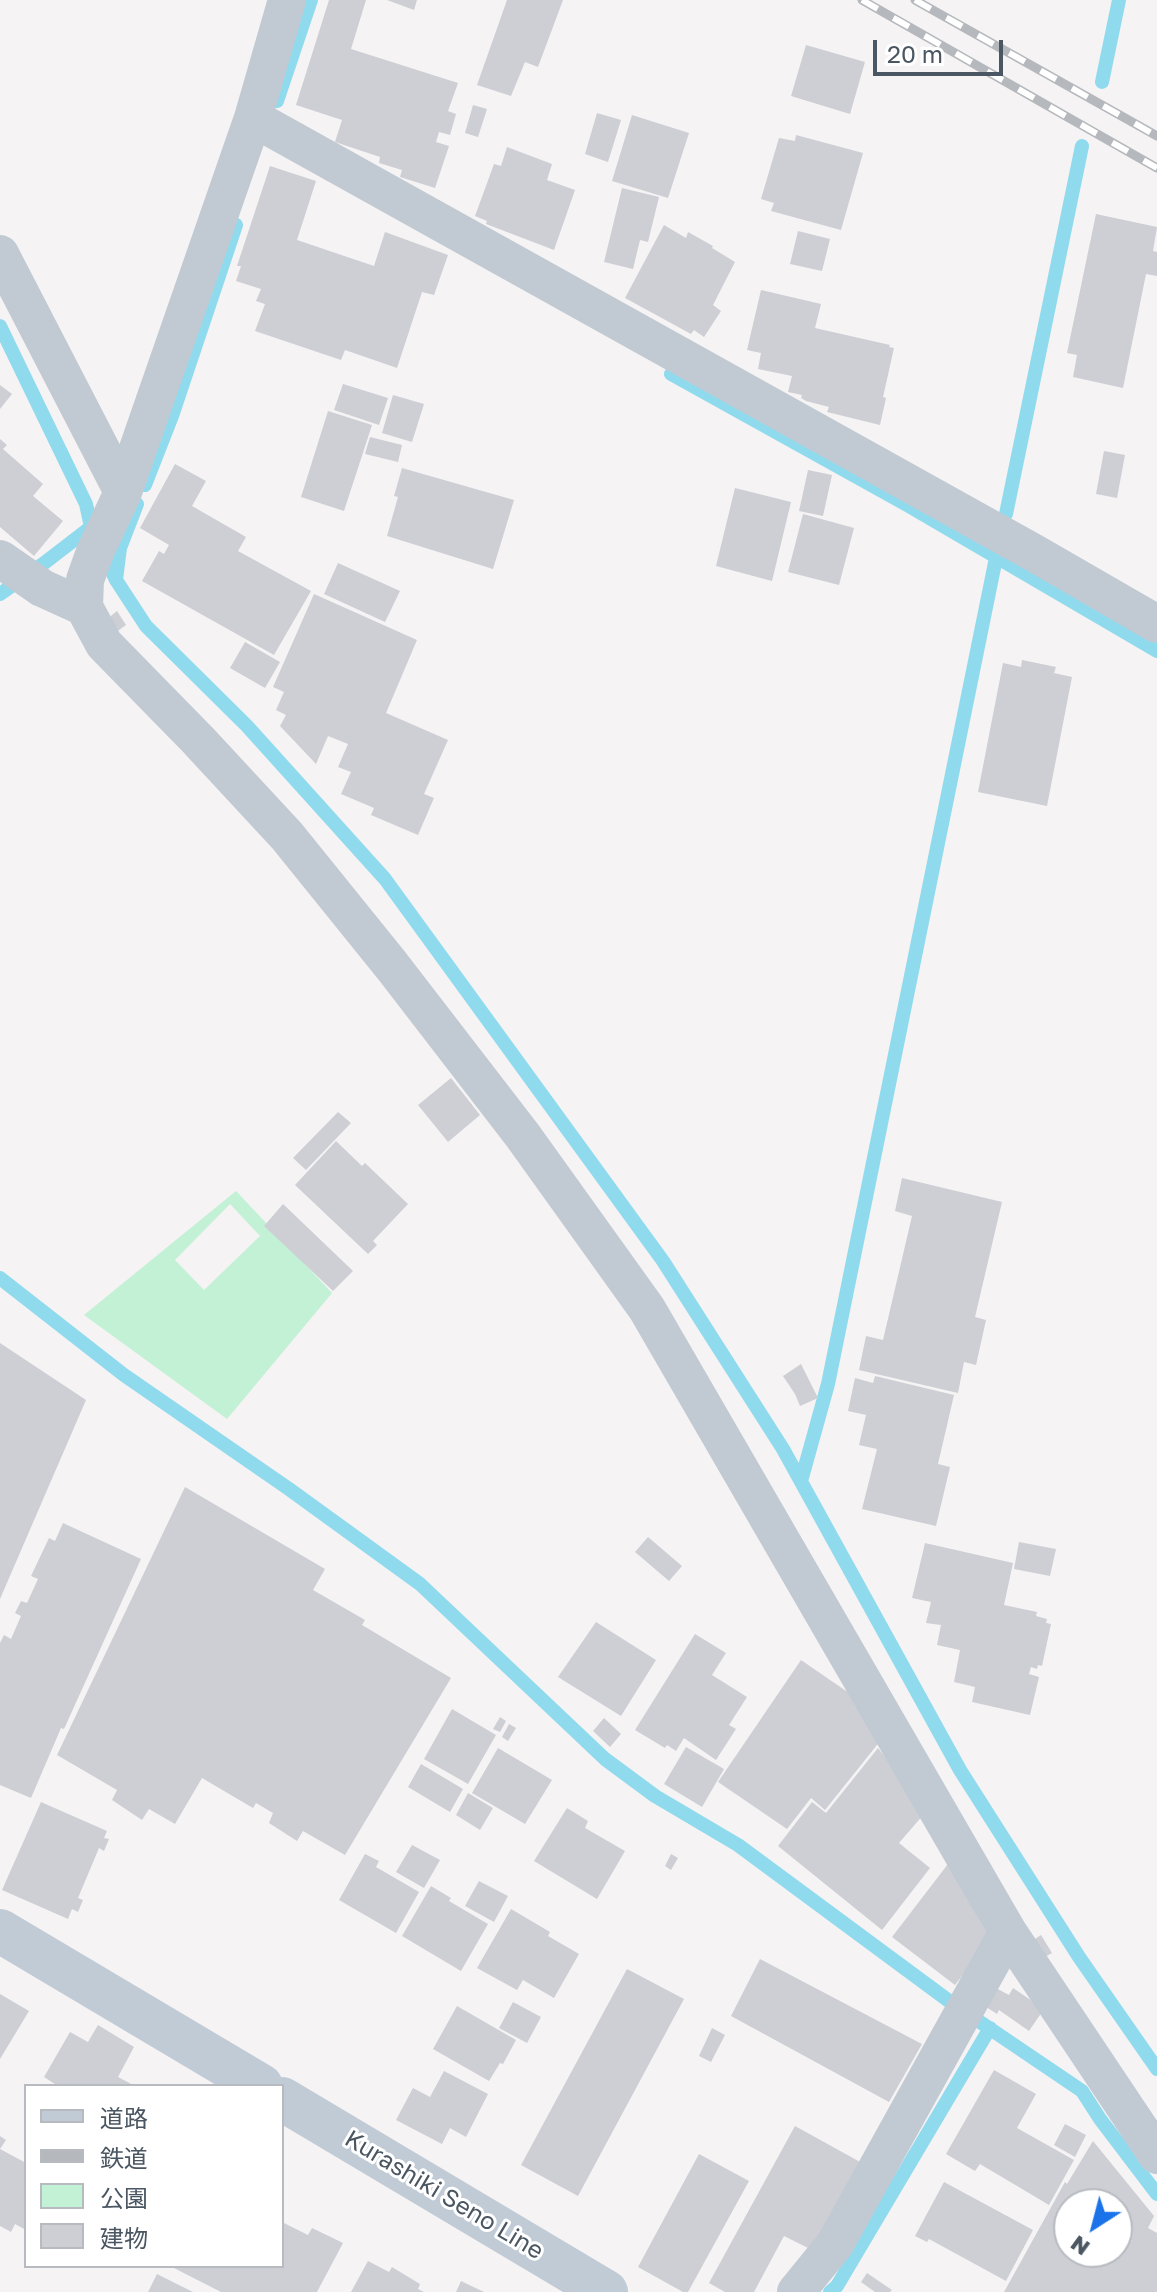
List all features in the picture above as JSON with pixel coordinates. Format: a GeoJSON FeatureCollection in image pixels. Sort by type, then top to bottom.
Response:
{"type":"FeatureCollection","features":[{"type":"Feature","properties":{"kind":"main road"},"geometry":{"type":"LineString","coordinates":[[0,1931],[258,2084]]}},
{"type":"Feature","properties":{"kind":"main road","name":"Kurashiki Seno Line"},"geometry":{"type":"LineString","coordinates":[[284,2100],[606,2292]]}},
{"type":"Feature","properties":{"kind":"street"},"geometry":{"type":"LineString","coordinates":[[287,0],[253,118],[123,492],[85,580],[84,607],[104,644],[287,836],[373,942],[523,1136],[647,1309],[1008,1932],[1157,2155]]}},
{"type":"Feature","properties":{"kind":"street"},"geometry":{"type":"LineString","coordinates":[[253,118],[1157,624]]}},
{"type":"Feature","properties":{"kind":"street"},"geometry":{"type":"LineString","coordinates":[[0,254],[123,492]]}},
{"type":"Feature","properties":{"kind":"street"},"geometry":{"type":"LineString","coordinates":[[13,571],[84,607]]}},
{"type":"Feature","properties":{"kind":"street"},"geometry":{"type":"LineString","coordinates":[[796,2292],[835,2244],[1008,1932]]}},
{"type":"Feature","properties":{"kind":"green space"},"geometry":{"type":"Polygon","coordinates":[[[236,1191],[332,1293],[227,1419],[84,1315],[236,1191]],[[230,1204],[175,1260],[204,1290],[260,1236],[230,1204]]]}},
{"type":"Feature","properties":{"kind":"building"},"geometry":{"type":"Polygon","coordinates":[[[329,0],[366,0],[351,49],[458,83],[448,111],[456,114],[450,135],[439,132],[436,142],[449,146],[435,188],[400,177],[402,170],[379,163],[380,157],[335,142],[342,120],[296,105],[329,0]]]}},
{"type":"Feature","properties":{"kind":"building"},"geometry":{"type":"Polygon","coordinates":[[[387,0],[417,0],[414,10],[387,0]]]}},
{"type":"Feature","properties":{"kind":"building"},"geometry":{"type":"Polygon","coordinates":[[[507,0],[563,0],[538,67],[525,62],[511,96],[477,85],[507,0]]]}},
{"type":"Feature","properties":{"kind":"building"},"geometry":{"type":"Polygon","coordinates":[[[806,45],[865,62],[850,114],[791,96],[806,45]]]}},
{"type":"Feature","properties":{"kind":"building"},"geometry":{"type":"Polygon","coordinates":[[[473,105],[487,109],[478,137],[465,133],[473,105]]]}},
{"type":"Feature","properties":{"kind":"building"},"geometry":{"type":"Polygon","coordinates":[[[597,113],[621,120],[608,162],[585,154],[597,113]]]}},
{"type":"Feature","properties":{"kind":"building"},"geometry":{"type":"Polygon","coordinates":[[[632,115],[689,133],[668,198],[612,181],[632,115]]]}},
{"type":"Feature","properties":{"kind":"building"},"geometry":{"type":"Polygon","coordinates":[[[796,135],[863,153],[841,230],[771,211],[774,203],[761,199],[779,138],[795,141],[796,135]]]}},
{"type":"Feature","properties":{"kind":"building"},"geometry":{"type":"Polygon","coordinates":[[[507,147],[552,164],[547,180],[575,190],[554,250],[486,224],[487,221],[475,216],[494,164],[501,166],[507,147]]]}},
{"type":"Feature","properties":{"kind":"building"},"geometry":{"type":"Polygon","coordinates":[[[270,166],[316,181],[297,240],[374,266],[385,232],[448,255],[434,295],[422,292],[397,368],[345,350],[341,360],[255,331],[265,304],[256,301],[261,289],[236,281],[241,266],[237,266],[270,166]]]}},
{"type":"Feature","properties":{"kind":"building"},"geometry":{"type":"Polygon","coordinates":[[[622,188],[659,197],[648,242],[640,240],[633,269],[604,262],[622,188]]]}},
{"type":"Feature","properties":{"kind":"building"},"geometry":{"type":"Polygon","coordinates":[[[1096,214],[1157,227],[1153,251],[1157,252],[1157,276],[1146,274],[1123,388],[1073,377],[1077,355],[1067,353],[1096,214]]]}},
{"type":"Feature","properties":{"kind":"building"},"geometry":{"type":"Polygon","coordinates":[[[664,225],[686,238],[688,232],[735,262],[713,305],[721,311],[704,337],[694,330],[691,334],[625,298],[664,225]]]}},
{"type":"Feature","properties":{"kind":"building"},"geometry":{"type":"Polygon","coordinates":[[[798,231],[830,239],[822,271],[790,264],[798,231]]]}},
{"type":"Feature","properties":{"kind":"building"},"geometry":{"type":"Polygon","coordinates":[[[761,290],[821,304],[815,328],[894,348],[880,425],[827,412],[829,407],[788,392],[792,376],[758,369],[761,353],[747,350],[761,290]]]}},
{"type":"Feature","properties":{"kind":"building"},"geometry":{"type":"Polygon","coordinates":[[[343,384],[388,398],[379,425],[334,410],[343,384]]]}},
{"type":"Feature","properties":{"kind":"building"},"geometry":{"type":"Polygon","coordinates":[[[0,385],[12,394],[0,409],[0,385]]]}},
{"type":"Feature","properties":{"kind":"building"},"geometry":{"type":"Polygon","coordinates":[[[393,395],[424,404],[412,442],[382,433],[393,395]]]}},
{"type":"Feature","properties":{"kind":"building"},"geometry":{"type":"Polygon","coordinates":[[[328,411],[372,425],[344,511],[301,497],[328,411]]]}},
{"type":"Feature","properties":{"kind":"building"},"geometry":{"type":"Polygon","coordinates":[[[370,437],[402,445],[398,462],[365,454],[370,437]]]}},
{"type":"Feature","properties":{"kind":"building"},"geometry":{"type":"Polygon","coordinates":[[[0,439],[7,445],[3,449],[43,484],[33,496],[63,521],[34,556],[0,527],[0,439]]]}},
{"type":"Feature","properties":{"kind":"building"},"geometry":{"type":"Polygon","coordinates":[[[1104,451],[1125,455],[1117,498],[1096,494],[1104,451]]]}},
{"type":"Feature","properties":{"kind":"building"},"geometry":{"type":"Polygon","coordinates":[[[175,464],[206,481],[192,506],[246,537],[238,551],[311,591],[274,655],[142,581],[159,551],[164,554],[169,545],[140,528],[175,464]]]}},
{"type":"Feature","properties":{"kind":"building"},"geometry":{"type":"Polygon","coordinates":[[[402,468],[514,500],[493,569],[387,536],[402,468]]]}},
{"type":"Feature","properties":{"kind":"building"},"geometry":{"type":"Polygon","coordinates":[[[808,470],[832,475],[823,516],[799,511],[808,470]]]}},
{"type":"Feature","properties":{"kind":"building"},"geometry":{"type":"Polygon","coordinates":[[[735,488],[791,502],[772,581],[716,566],[735,488]]]}},
{"type":"Feature","properties":{"kind":"building"},"geometry":{"type":"Polygon","coordinates":[[[803,514],[854,528],[839,585],[788,572],[803,514]]]}},
{"type":"Feature","properties":{"kind":"building"},"geometry":{"type":"Polygon","coordinates":[[[338,563],[400,591],[385,622],[324,594],[338,563]]]}},
{"type":"Feature","properties":{"kind":"building"},"geometry":{"type":"Polygon","coordinates":[[[314,594],[417,640],[386,713],[448,740],[424,794],[434,798],[418,835],[371,815],[374,808],[341,794],[351,772],[338,767],[348,744],[328,736],[316,764],[280,726],[286,715],[276,710],[284,692],[273,687],[314,594]]]}},
{"type":"Feature","properties":{"kind":"building"},"geometry":{"type":"Polygon","coordinates":[[[117,611],[126,625],[115,633],[106,620],[117,611]]]}},
{"type":"Feature","properties":{"kind":"building"},"geometry":{"type":"Polygon","coordinates":[[[245,642],[280,662],[265,688],[230,668],[245,642]]]}},
{"type":"Feature","properties":{"kind":"building"},"geometry":{"type":"Polygon","coordinates":[[[1022,660],[1056,667],[1054,673],[1072,677],[1047,806],[978,792],[1003,663],[1021,667],[1022,660]]]}},
{"type":"Feature","properties":{"kind":"building"},"geometry":{"type":"Polygon","coordinates":[[[451,1078],[480,1115],[448,1142],[418,1105],[451,1078]]]}},
{"type":"Feature","properties":{"kind":"building"},"geometry":{"type":"Polygon","coordinates":[[[338,1112],[351,1123],[306,1170],[293,1158],[338,1112]]]}},
{"type":"Feature","properties":{"kind":"building"},"geometry":{"type":"Polygon","coordinates":[[[336,1141],[362,1166],[365,1163],[408,1204],[373,1241],[377,1245],[368,1254],[295,1185],[336,1141]]]}},
{"type":"Feature","properties":{"kind":"building"},"geometry":{"type":"Polygon","coordinates":[[[902,1178],[1002,1202],[975,1317],[986,1320],[976,1365],[964,1362],[958,1393],[859,1370],[866,1336],[883,1340],[912,1216],[895,1211],[902,1178]]]}},
{"type":"Feature","properties":{"kind":"building"},"geometry":{"type":"Polygon","coordinates":[[[283,1204],[353,1271],[333,1291],[264,1226],[283,1204]]]}},
{"type":"Feature","properties":{"kind":"building"},"geometry":{"type":"Polygon","coordinates":[[[0,1343],[86,1400],[0,1599],[0,1343]]]}},
{"type":"Feature","properties":{"kind":"building"},"geometry":{"type":"Polygon","coordinates":[[[801,1364],[818,1398],[800,1406],[783,1376],[801,1364]]]}},
{"type":"Feature","properties":{"kind":"building"},"geometry":{"type":"Polygon","coordinates":[[[875,1376],[954,1395],[938,1464],[950,1467],[936,1526],[862,1509],[877,1449],[859,1445],[866,1415],[848,1411],[855,1378],[873,1383],[875,1376]]]}},
{"type":"Feature","properties":{"kind":"building"},"geometry":{"type":"Polygon","coordinates":[[[185,1487],[325,1569],[313,1590],[365,1620],[362,1625],[451,1678],[345,1855],[303,1831],[297,1841],[269,1823],[273,1813],[256,1803],[253,1808],[202,1778],[175,1824],[149,1809],[142,1820],[112,1800],[117,1790],[57,1755],[185,1487]]]}},
{"type":"Feature","properties":{"kind":"building"},"geometry":{"type":"Polygon","coordinates":[[[63,1523],[141,1559],[31,1798],[0,1785],[0,1643],[4,1635],[11,1639],[21,1616],[15,1613],[21,1601],[27,1603],[38,1579],[31,1576],[49,1538],[55,1541],[63,1523]]]}},
{"type":"Feature","properties":{"kind":"building"},"geometry":{"type":"Polygon","coordinates":[[[648,1537],[682,1566],[669,1581],[635,1552],[648,1537]]]}},
{"type":"Feature","properties":{"kind":"building"},"geometry":{"type":"Polygon","coordinates":[[[1019,1542],[1056,1549],[1050,1576],[1014,1569],[1019,1542]]]}},
{"type":"Feature","properties":{"kind":"building"},"geometry":{"type":"Polygon","coordinates":[[[925,1543],[1013,1563],[1004,1605],[1037,1612],[1036,1616],[1047,1619],[1046,1623],[1051,1624],[1042,1666],[1038,1665],[1037,1669],[1031,1667],[1029,1674],[1039,1677],[1030,1715],[972,1702],[975,1687],[954,1682],[960,1650],[937,1645],[941,1625],[926,1623],[931,1602],[912,1598],[925,1543]]]}},
{"type":"Feature","properties":{"kind":"building"},"geometry":{"type":"Polygon","coordinates":[[[596,1622],[656,1660],[621,1716],[558,1677],[596,1622]]]}},
{"type":"Feature","properties":{"kind":"building"},"geometry":{"type":"Polygon","coordinates":[[[695,1634],[726,1653],[712,1675],[747,1697],[729,1725],[736,1729],[716,1760],[684,1738],[676,1751],[635,1730],[695,1634]]]}},
{"type":"Feature","properties":{"kind":"building"},"geometry":{"type":"Polygon","coordinates":[[[801,1660],[849,1693],[881,1740],[825,1810],[811,1798],[787,1829],[718,1782],[801,1660]]]}},
{"type":"Feature","properties":{"kind":"building"},"geometry":{"type":"Polygon","coordinates":[[[452,1709],[496,1735],[468,1784],[424,1759],[452,1709]]]}},
{"type":"Feature","properties":{"kind":"building"},"geometry":{"type":"Polygon","coordinates":[[[500,1717],[506,1721],[500,1732],[493,1729],[500,1717]]]}},
{"type":"Feature","properties":{"kind":"building"},"geometry":{"type":"Polygon","coordinates":[[[604,1718],[621,1734],[610,1747],[593,1731],[604,1718]]]}},
{"type":"Feature","properties":{"kind":"building"},"geometry":{"type":"Polygon","coordinates":[[[509,1724],[516,1728],[508,1741],[502,1737],[509,1724]]]}},
{"type":"Feature","properties":{"kind":"building"},"geometry":{"type":"Polygon","coordinates":[[[686,1747],[724,1769],[702,1807],[664,1784],[686,1747]]]}},
{"type":"Feature","properties":{"kind":"building"},"geometry":{"type":"Polygon","coordinates":[[[498,1748],[552,1780],[525,1824],[472,1793],[498,1748]]]}},
{"type":"Feature","properties":{"kind":"building"},"geometry":{"type":"Polygon","coordinates":[[[878,1748],[924,1814],[899,1843],[930,1868],[882,1930],[778,1846],[812,1802],[826,1813],[878,1748]]]}},
{"type":"Feature","properties":{"kind":"building"},"geometry":{"type":"Polygon","coordinates":[[[421,1764],[463,1789],[450,1812],[408,1787],[421,1764]]]}},
{"type":"Feature","properties":{"kind":"building"},"geometry":{"type":"Polygon","coordinates":[[[468,1793],[493,1808],[480,1830],[456,1815],[468,1793]]]}},
{"type":"Feature","properties":{"kind":"building"},"geometry":{"type":"Polygon","coordinates":[[[41,1802],[107,1831],[104,1838],[109,1839],[104,1851],[99,1848],[78,1898],[83,1900],[78,1912],[72,1909],[68,1919],[2,1890],[41,1802]]]}},
{"type":"Feature","properties":{"kind":"building"},"geometry":{"type":"Polygon","coordinates":[[[567,1808],[588,1821],[585,1828],[625,1851],[597,1899],[534,1861],[567,1808]]]}},
{"type":"Feature","properties":{"kind":"building"},"geometry":{"type":"Polygon","coordinates":[[[412,1845],[440,1860],[424,1888],[396,1872],[412,1845]]]}},
{"type":"Feature","properties":{"kind":"building"},"geometry":{"type":"Polygon","coordinates":[[[365,1854],[379,1861],[376,1867],[419,1892],[396,1933],[339,1900],[365,1854]]]}},
{"type":"Feature","properties":{"kind":"building"},"geometry":{"type":"Polygon","coordinates":[[[671,1854],[678,1858],[671,1870],[665,1866],[671,1854]]]}},
{"type":"Feature","properties":{"kind":"building"},"geometry":{"type":"Polygon","coordinates":[[[948,1864],[990,1939],[955,1985],[892,1937],[948,1864]]]}},
{"type":"Feature","properties":{"kind":"building"},"geometry":{"type":"Polygon","coordinates":[[[479,1881],[508,1896],[494,1922],[465,1906],[479,1881]]]}},
{"type":"Feature","properties":{"kind":"building"},"geometry":{"type":"Polygon","coordinates":[[[431,1886],[451,1898],[449,1901],[488,1924],[461,1971],[402,1936],[431,1886]]]}},
{"type":"Feature","properties":{"kind":"building"},"geometry":{"type":"Polygon","coordinates":[[[511,1909],[579,1954],[554,1998],[523,1980],[517,1990],[477,1968],[511,1909]]]}},
{"type":"Feature","properties":{"kind":"building"},"geometry":{"type":"Polygon","coordinates":[[[1041,1935],[1052,1953],[1040,1960],[1029,1943],[1041,1935]]]}},
{"type":"Feature","properties":{"kind":"building"},"geometry":{"type":"Polygon","coordinates":[[[760,1959],[922,2044],[889,2102],[731,2016],[760,1959]]]}},
{"type":"Feature","properties":{"kind":"building"},"geometry":{"type":"Polygon","coordinates":[[[627,1969],[684,1999],[578,2196],[521,2165],[627,1969]]]}},
{"type":"Feature","properties":{"kind":"building"},"geometry":{"type":"Polygon","coordinates":[[[994,1987],[1009,1995],[1013,1988],[1044,2009],[1029,2031],[999,2010],[997,2014],[983,2005],[994,1987]]]}},
{"type":"Feature","properties":{"kind":"building"},"geometry":{"type":"Polygon","coordinates":[[[0,1994],[29,2011],[0,2059],[0,1994]]]}},
{"type":"Feature","properties":{"kind":"building"},"geometry":{"type":"Polygon","coordinates":[[[513,2002],[541,2017],[527,2043],[499,2028],[513,2002]]]}},
{"type":"Feature","properties":{"kind":"building"},"geometry":{"type":"Polygon","coordinates":[[[457,2006],[516,2040],[489,2081],[433,2049],[457,2006]]]}},
{"type":"Feature","properties":{"kind":"building"},"geometry":{"type":"Polygon","coordinates":[[[98,2025],[134,2047],[118,2077],[131,2084],[55,2084],[44,2077],[70,2032],[88,2042],[98,2025]]]}},
{"type":"Feature","properties":{"kind":"building"},"geometry":{"type":"Polygon","coordinates":[[[712,2028],[725,2035],[711,2062],[699,2056],[712,2028]]]}},
{"type":"Feature","properties":{"kind":"building"},"geometry":{"type":"Polygon","coordinates":[[[994,2070],[1036,2094],[1017,2128],[1074,2160],[1058,2188],[1053,2188],[1049,2205],[980,2164],[975,2171],[946,2154],[994,2070]]]}},
{"type":"Feature","properties":{"kind":"building"},"geometry":{"type":"Polygon","coordinates":[[[444,2071],[488,2094],[466,2137],[450,2128],[442,2144],[396,2120],[413,2088],[430,2097],[444,2071]]]}},
{"type":"Feature","properties":{"kind":"building"},"geometry":{"type":"Polygon","coordinates":[[[1065,2124],[1086,2135],[1075,2157],[1054,2145],[1065,2124]]]}},
{"type":"Feature","properties":{"kind":"building"},"geometry":{"type":"Polygon","coordinates":[[[795,2126],[862,2163],[814,2251],[784,2236],[754,2292],[725,2292],[709,2283],[795,2126]]]}},
{"type":"Feature","properties":{"kind":"building"},"geometry":{"type":"Polygon","coordinates":[[[1093,2141],[1131,2188],[1062,2188],[1065,2182],[1067,2184],[1093,2141]]]}},
{"type":"Feature","properties":{"kind":"building"},"geometry":{"type":"Polygon","coordinates":[[[0,2149],[24,2162],[24,2229],[15,2224],[11,2232],[0,2226],[0,2149]]]}},
{"type":"Feature","properties":{"kind":"building"},"geometry":{"type":"Polygon","coordinates":[[[699,2154],[749,2181],[688,2292],[683,2292],[638,2267],[699,2154]]]}},
{"type":"Feature","properties":{"kind":"building"},"geometry":{"type":"Polygon","coordinates":[[[944,2182],[1033,2230],[1006,2281],[929,2239],[927,2242],[915,2236],[944,2182]]]}},
{"type":"Feature","properties":{"kind":"building"},"geometry":{"type":"Polygon","coordinates":[[[1133,2190],[1154,2216],[1148,2228],[1157,2233],[1157,2292],[1004,2292],[1053,2204],[1053,2268],[1133,2268],[1133,2190]]]}},
{"type":"Feature","properties":{"kind":"building"},"geometry":{"type":"Polygon","coordinates":[[[284,2223],[308,2235],[312,2228],[343,2243],[317,2292],[221,2292],[174,2268],[284,2268],[284,2223]]]}},
{"type":"Feature","properties":{"kind":"building"},"geometry":{"type":"Polygon","coordinates":[[[368,2261],[389,2272],[392,2267],[420,2284],[418,2289],[424,2292],[351,2292],[368,2261]]]}},
{"type":"Feature","properties":{"kind":"building"},"geometry":{"type":"Polygon","coordinates":[[[867,2273],[892,2290],[875,2292],[861,2282],[867,2273]]]}},
{"type":"Feature","properties":{"kind":"building"},"geometry":{"type":"Polygon","coordinates":[[[157,2274],[193,2292],[148,2292],[157,2274]]]}},
{"type":"Feature","properties":{"kind":"building"},"geometry":{"type":"Polygon","coordinates":[[[461,2281],[484,2292],[456,2292],[461,2281]]]}},
{"type":"Feature","properties":{"kind":"waterway"},"geometry":{"type":"LineString","coordinates":[[277,101],[311,0]]}},
{"type":"Feature","properties":{"kind":"waterway"},"geometry":{"type":"LineString","coordinates":[[1102,82],[1119,0]]}},
{"type":"Feature","properties":{"kind":"waterway"},"geometry":{"type":"LineString","coordinates":[[1006,514],[1082,146]]}},
{"type":"Feature","properties":{"kind":"waterway"},"geometry":{"type":"LineString","coordinates":[[145,485],[172,416],[236,225]]}},
{"type":"Feature","properties":{"kind":"waterway"},"geometry":{"type":"LineString","coordinates":[[0,326],[86,504],[91,527],[116,580],[146,626],[247,726],[385,879],[663,1261],[783,1449],[960,1770],[1079,1957],[1157,2069]]}},
{"type":"Feature","properties":{"kind":"waterway"},"geometry":{"type":"LineString","coordinates":[[671,374],[907,505],[1157,651]]}},
{"type":"Feature","properties":{"kind":"waterway"},"geometry":{"type":"LineString","coordinates":[[116,580],[120,548],[137,504]]}},
{"type":"Feature","properties":{"kind":"waterway"},"geometry":{"type":"LineString","coordinates":[[0,594],[91,527]]}},
{"type":"Feature","properties":{"kind":"waterway"},"geometry":{"type":"LineString","coordinates":[[801,1481],[828,1384],[997,553]]}},
{"type":"Feature","properties":{"kind":"waterway"},"geometry":{"type":"LineString","coordinates":[[0,1278],[124,1375],[420,1584],[605,1759],[655,1796],[738,1845],[949,2001],[1082,2091],[1157,2194]]}},
{"type":"Feature","properties":{"kind":"waterway"},"geometry":{"type":"LineString","coordinates":[[830,2292],[837,2286],[990,2028]]}},
{"type":"Feature","properties":{"kind":"railway"},"geometry":{"type":"LineString","coordinates":[[862,0],[1157,168]]}},
{"type":"Feature","properties":{"kind":"railway"},"geometry":{"type":"LineString","coordinates":[[915,0],[1157,136]]}}]}
